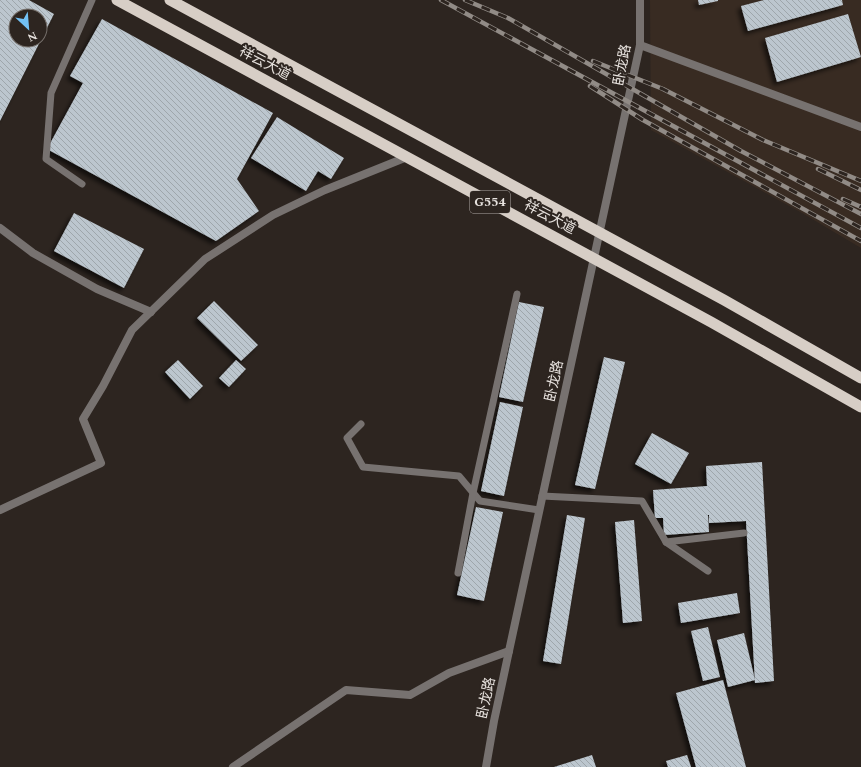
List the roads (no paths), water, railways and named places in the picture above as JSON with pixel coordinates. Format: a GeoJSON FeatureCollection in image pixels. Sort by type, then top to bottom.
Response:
{"type":"FeatureCollection","features":[{"type":"Feature","properties":{"kind":"highway","name":"祥云大道"},"geometry":{"type":"LineString","coordinates":[[117,0],[712,322],[861,407]]}},
{"type":"Feature","properties":{"kind":"highway","name":"祥云大道"},"geometry":{"type":"LineString","coordinates":[[170,0],[724,300],[861,378]]}},
{"type":"Feature","properties":{"kind":"street","name":"卧龙路"},"geometry":{"type":"LineString","coordinates":[[486,767],[494,721],[542,496],[640,46],[640,0]]}},
{"type":"Feature","properties":{"kind":"street"},"geometry":{"type":"LineString","coordinates":[[640,46],[861,127]]}},
{"type":"Feature","properties":{"kind":"street"},"geometry":{"type":"LineString","coordinates":[[0,510],[101,463],[83,419],[103,386],[132,330],[205,259],[273,215],[324,190],[407,157]]}},
{"type":"Feature","properties":{"kind":"street"},"geometry":{"type":"LineString","coordinates":[[0,228],[33,253],[97,289],[151,312]]}},
{"type":"Feature","properties":{"kind":"street"},"geometry":{"type":"LineString","coordinates":[[233,767],[346,690],[410,695],[449,673],[509,651]]}},
{"type":"Feature","properties":{"kind":"lane"},"geometry":{"type":"LineString","coordinates":[[82,184],[46,159],[51,94],[92,0]]}},
{"type":"Feature","properties":{"kind":"lane"},"geometry":{"type":"LineString","coordinates":[[458,573],[473,493],[517,294]]}},
{"type":"Feature","properties":{"kind":"lane"},"geometry":{"type":"LineString","coordinates":[[361,424],[347,438],[363,467],[459,476],[480,501],[540,510]]}},
{"type":"Feature","properties":{"kind":"lane"},"geometry":{"type":"LineString","coordinates":[[542,496],[642,501],[666,542],[708,571]]}},
{"type":"Feature","properties":{"kind":"lane"},"geometry":{"type":"LineString","coordinates":[[666,542],[744,533]]}},
{"type":"Feature","properties":{"kind":"railway"},"geometry":{"type":"LineString","coordinates":[[441,0],[861,228]]}},
{"type":"Feature","properties":{"kind":"railway"},"geometry":{"type":"LineString","coordinates":[[465,0],[508,18],[741,151],[861,214]]}},
{"type":"Feature","properties":{"kind":"railway"},"geometry":{"type":"LineString","coordinates":[[593,61],[663,89],[763,140],[861,181]]}},
{"type":"Feature","properties":{"kind":"railway"},"geometry":{"type":"LineString","coordinates":[[590,86],[643,120],[861,241]]}},
{"type":"Feature","properties":{"kind":"railway"},"geometry":{"type":"LineString","coordinates":[[818,169],[861,190]]}},
{"type":"Feature","properties":{"kind":"railway"},"geometry":{"type":"LineString","coordinates":[[843,199],[861,207]]}}]}
